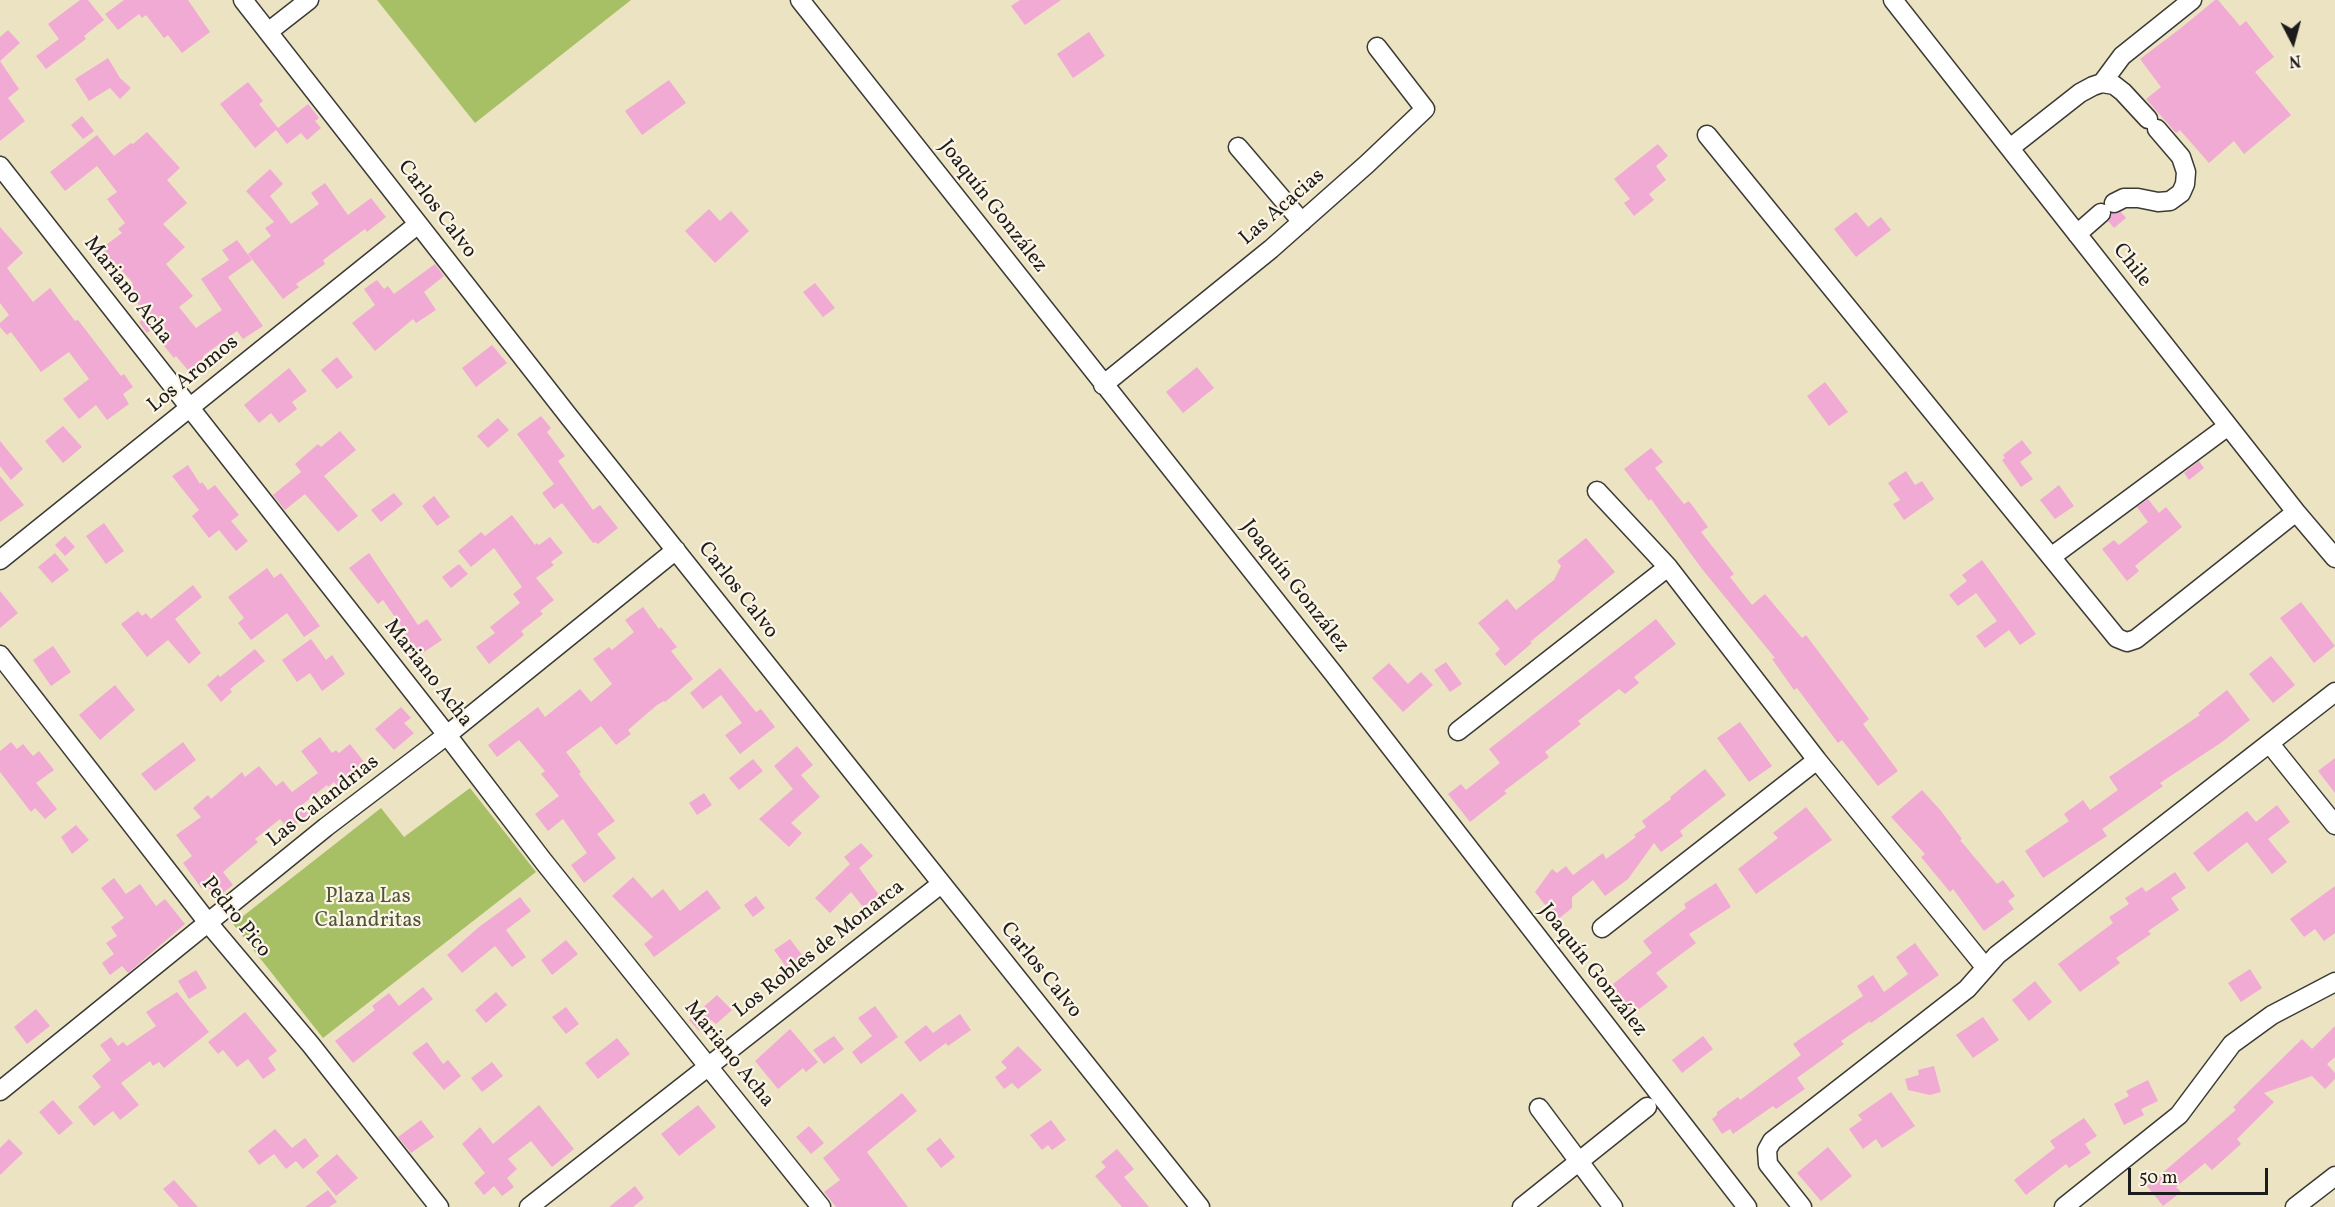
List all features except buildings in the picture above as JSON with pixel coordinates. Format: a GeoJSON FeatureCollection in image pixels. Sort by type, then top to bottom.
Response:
{"type":"FeatureCollection","features":[{"type":"Feature","properties":{"kind":"street","name":"Carlos Calvo"},"geometry":{"type":"LineString","coordinates":[[243,0],[356,143],[417,225],[1199,1206]]}},
{"type":"Feature","properties":{"kind":"street"},"geometry":{"type":"LineString","coordinates":[[268,32],[309,0]]}},
{"type":"Feature","properties":{"kind":"street","name":"Joaquín González"},"geometry":{"type":"LineString","coordinates":[[800,0],[1333,673],[1747,1207]]}},
{"type":"Feature","properties":{"kind":"street","name":"Chile"},"geometry":{"type":"LineString","coordinates":[[1893,0],[2296,512],[2335,558]]}},
{"type":"Feature","properties":{"kind":"street"},"geometry":{"type":"LineString","coordinates":[[2102,83],[2122,56],[2192,0]]}},
{"type":"Feature","properties":{"kind":"street","name":"Las Acacias"},"geometry":{"type":"LineString","coordinates":[[1103,385],[1271,249],[1425,109],[1377,47]]}},
{"type":"Feature","properties":{"kind":"street"},"geometry":{"type":"LineString","coordinates":[[2010,148],[2080,93],[2102,83],[2114,86],[2123,92],[2181,157],[2186,172],[2185,184],[2181,193],[2170,201],[2124,198],[2108,208],[2078,234]]}},
{"type":"Feature","properties":{"kind":"street"},"geometry":{"type":"LineString","coordinates":[[1707,135],[2116,638],[2127,642],[2136,639],[2296,512]]}},
{"type":"Feature","properties":{"kind":"street"},"geometry":{"type":"LineString","coordinates":[[1238,147],[1302,222]]}},
{"type":"Feature","properties":{"kind":"street","name":"Mariano Acha"},"geometry":{"type":"LineString","coordinates":[[0,166],[544,862],[821,1207]]}},
{"type":"Feature","properties":{"kind":"street","name":"Los Aromos"},"geometry":{"type":"LineString","coordinates":[[0,560],[417,225]]}},
{"type":"Feature","properties":{"kind":"street"},"geometry":{"type":"LineString","coordinates":[[2051,557],[2228,426]]}},
{"type":"Feature","properties":{"kind":"street"},"geometry":{"type":"LineString","coordinates":[[1597,491],[1668,567],[1817,760],[1985,967]]}},
{"type":"Feature","properties":{"kind":"street","name":"Las Calandrias"},"geometry":{"type":"LineString","coordinates":[[0,1091],[326,827],[447,735],[676,550]]}},
{"type":"Feature","properties":{"kind":"street"},"geometry":{"type":"LineString","coordinates":[[1458,731],[1668,567]]}},
{"type":"Feature","properties":{"kind":"street","name":"Pedro Pico"},"geometry":{"type":"LineString","coordinates":[[0,655],[209,924],[311,1045],[439,1207]]}},
{"type":"Feature","properties":{"kind":"street"},"geometry":{"type":"LineString","coordinates":[[1802,1207],[1768,1164],[1767,1150],[1772,1141],[1967,989],[1996,955],[2335,692]]}},
{"type":"Feature","properties":{"kind":"street"},"geometry":{"type":"LineString","coordinates":[[2270,744],[2335,825]]}},
{"type":"Feature","properties":{"kind":"street"},"geometry":{"type":"LineString","coordinates":[[1602,928],[1817,760]]}},
{"type":"Feature","properties":{"kind":"street","name":"Los Robles de Monarca"},"geometry":{"type":"LineString","coordinates":[[529,1207],[941,884]]}},
{"type":"Feature","properties":{"kind":"street"},"geometry":{"type":"LineString","coordinates":[[2064,1207],[2179,1115],[2232,1044],[2272,1015],[2335,982]]}},
{"type":"Feature","properties":{"kind":"street"},"geometry":{"type":"LineString","coordinates":[[1522,1207],[1647,1107]]}},
{"type":"Feature","properties":{"kind":"street"},"geometry":{"type":"LineString","coordinates":[[1539,1108],[1613,1207]]}},
{"type":"Feature","properties":{"kind":"street"},"geometry":{"type":"LineString","coordinates":[[2295,1207],[2335,1176]]}},
{"type":"Feature","properties":{"kind":"green space"},"geometry":{"type":"Polygon","coordinates":[[[377,0],[631,0],[475,123],[377,0]]]}},
{"type":"Feature","properties":{"kind":"green space","name":"Plaza Las Calandritas"},"geometry":{"type":"Polygon","coordinates":[[[470,788],[536,872],[323,1038],[233,924],[381,808],[404,837],[470,788]]]}}]}
